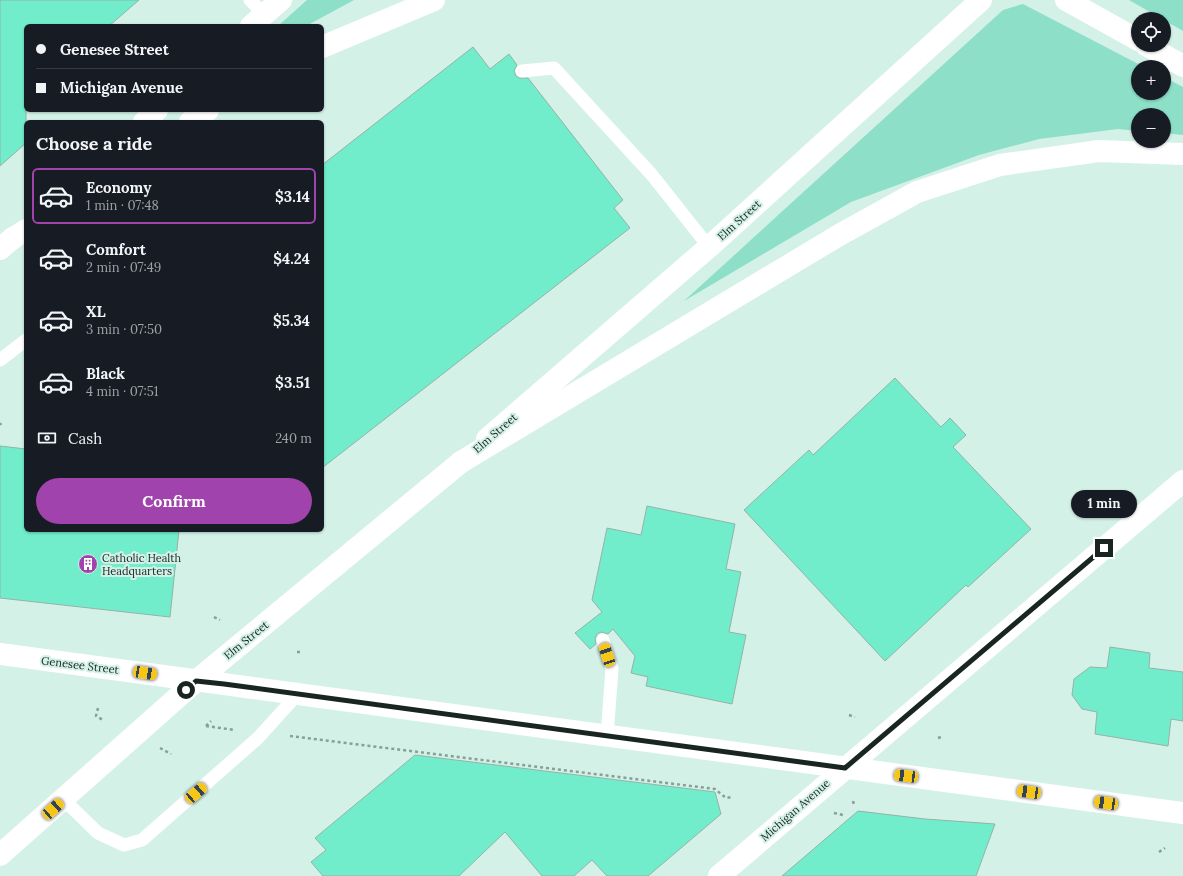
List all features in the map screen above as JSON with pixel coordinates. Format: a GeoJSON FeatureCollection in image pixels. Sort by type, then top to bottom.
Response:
{"type":"FeatureCollection","features":[{"type":"Feature","properties":{"kind":"main road"},"geometry":{"type":"LineString","coordinates":[[255,13],[281,0]]}},
{"type":"Feature","properties":{"kind":"main road"},"geometry":{"type":"LineString","coordinates":[[324,46],[434,0]]}},
{"type":"Feature","properties":{"kind":"main road","name":"Elm Street"},"geometry":{"type":"LineString","coordinates":[[0,855],[196,681],[461,462],[709,247],[981,0]]}},
{"type":"Feature","properties":{"kind":"main road"},"geometry":{"type":"LineString","coordinates":[[1066,0],[1131,36]]}},
{"type":"Feature","properties":{"kind":"main road"},"geometry":{"type":"LineString","coordinates":[[1158,52],[1183,66]]}},
{"type":"Feature","properties":{"kind":"main road"},"geometry":{"type":"LineString","coordinates":[[146,120],[155,112]]}},
{"type":"Feature","properties":{"kind":"main road"},"geometry":{"type":"LineString","coordinates":[[193,120],[205,112]]}},
{"type":"Feature","properties":{"kind":"main road"},"geometry":{"type":"LineString","coordinates":[[461,462],[841,234],[917,192],[1008,163],[1098,151],[1183,154]]}},
{"type":"Feature","properties":{"kind":"main road","name":"Michigan Avenue"},"geometry":{"type":"LineString","coordinates":[[719,876],[1183,481]]}},
{"type":"Feature","properties":{"kind":"main road","name":"Genesee Street"},"geometry":{"type":"LineString","coordinates":[[0,654],[1183,813]]}},
{"type":"Feature","properties":{"kind":"lane"},"geometry":{"type":"LineString","coordinates":[[522,71],[554,68],[652,174],[709,247]]}},
{"type":"Feature","properties":{"kind":"lane"},"geometry":{"type":"LineString","coordinates":[[0,360],[24,342]]}},
{"type":"Feature","properties":{"kind":"lane"},"geometry":{"type":"LineString","coordinates":[[603,640],[612,669],[608,736]]}},
{"type":"Feature","properties":{"kind":"lane"},"geometry":{"type":"LineString","coordinates":[[63,799],[98,833],[124,845],[142,840],[263,733],[297,695]]}},
{"type":"Feature","properties":{"kind":"path"},"geometry":{"type":"LineString","coordinates":[[214,617],[220,620]]}},
{"type":"Feature","properties":{"kind":"path"},"geometry":{"type":"LineString","coordinates":[[297,652],[302,652]]}},
{"type":"Feature","properties":{"kind":"path"},"geometry":{"type":"LineString","coordinates":[[98,708],[96,716],[103,720]]}},
{"type":"Feature","properties":{"kind":"path"},"geometry":{"type":"LineString","coordinates":[[849,715],[855,717]]}},
{"type":"Feature","properties":{"kind":"path"},"geometry":{"type":"LineString","coordinates":[[211,721],[206,726],[715,789],[726,798],[732,797]]}},
{"type":"Feature","properties":{"kind":"path"},"geometry":{"type":"LineString","coordinates":[[159,748],[172,754]]}},
{"type":"Feature","properties":{"kind":"path"},"geometry":{"type":"LineString","coordinates":[[833,813],[843,815]]}},
{"type":"Feature","properties":{"kind":"path"},"geometry":{"type":"LineString","coordinates":[[1159,852],[1165,848]]}},
{"type":"Feature","properties":{"kind":"green space"},"geometry":{"type":"Polygon","coordinates":[[[307,0],[354,0],[310,24],[280,24],[307,0]]]}},
{"type":"Feature","properties":{"kind":"green space"},"geometry":{"type":"Polygon","coordinates":[[[1129,0],[1183,0],[1183,31],[1171,24],[1171,12],[1150,12],[1129,0]]]}},
{"type":"Feature","properties":{"kind":"green space"},"geometry":{"type":"Polygon","coordinates":[[[1023,4],[1131,60],[1131,100],[1171,100],[1171,81],[1183,87],[1183,135],[1171,134],[1171,108],[1131,108],[1131,130],[1118,129],[1039,139],[979,155],[851,202],[684,301],[1003,10],[1023,4]]]}},
{"type":"Feature","properties":{"kind":"building"},"geometry":{"type":"Polygon","coordinates":[[[0,0],[139,0],[111,24],[24,24],[24,112],[26,112],[26,120],[24,120],[24,145],[0,166],[0,0]]]}},
{"type":"Feature","properties":{"kind":"building"},"geometry":{"type":"Polygon","coordinates":[[[473,47],[490,69],[509,54],[517,65],[514,71],[516,76],[519,78],[528,78],[623,200],[614,208],[630,228],[324,466],[324,163],[473,47]]]}},
{"type":"Feature","properties":{"kind":"building"},"geometry":{"type":"Polygon","coordinates":[[[895,378],[941,427],[950,418],[966,435],[953,447],[1031,529],[968,587],[966,585],[885,661],[744,510],[809,450],[813,455],[895,378]]]}},
{"type":"Feature","properties":{"kind":"building","name":"Catholic Health Headquarters"},"geometry":{"type":"Polygon","coordinates":[[[0,446],[24,449],[24,532],[179,532],[170,617],[0,598],[0,446]]]}},
{"type":"Feature","properties":{"kind":"building"},"geometry":{"type":"Polygon","coordinates":[[[647,506],[735,524],[726,569],[741,572],[729,632],[746,635],[732,704],[646,686],[648,677],[631,673],[635,656],[613,629],[608,634],[601,632],[597,634],[595,639],[596,644],[590,649],[575,633],[602,612],[592,600],[607,528],[641,535],[647,506]]]}},
{"type":"Feature","properties":{"kind":"building"},"geometry":{"type":"Polygon","coordinates":[[[1110,647],[1150,653],[1149,668],[1183,672],[1183,721],[1171,719],[1168,746],[1095,734],[1097,712],[1082,709],[1072,695],[1074,679],[1090,667],[1107,668],[1110,647]]]}},
{"type":"Feature","properties":{"kind":"building"},"geometry":{"type":"Polygon","coordinates":[[[415,755],[715,792],[721,814],[648,876],[607,876],[592,860],[574,876],[542,876],[505,832],[459,876],[323,876],[311,862],[326,850],[315,838],[415,755]]]}},
{"type":"Feature","properties":{"kind":"building"},"geometry":{"type":"Polygon","coordinates":[[[858,811],[925,819],[995,824],[976,876],[782,876],[858,811]]]}},
{"type":"Feature","properties":{"kind":"place","name":"Catholic Health Headquarters"},"geometry":{"type":"Point","coordinates":[88,564]}},
{"type":"Feature","properties":{"kind":"route"},"geometry":{"type":"LineString","coordinates":[[186,690],[196,681],[224,684],[845,768],[1104,548]]}}]}
